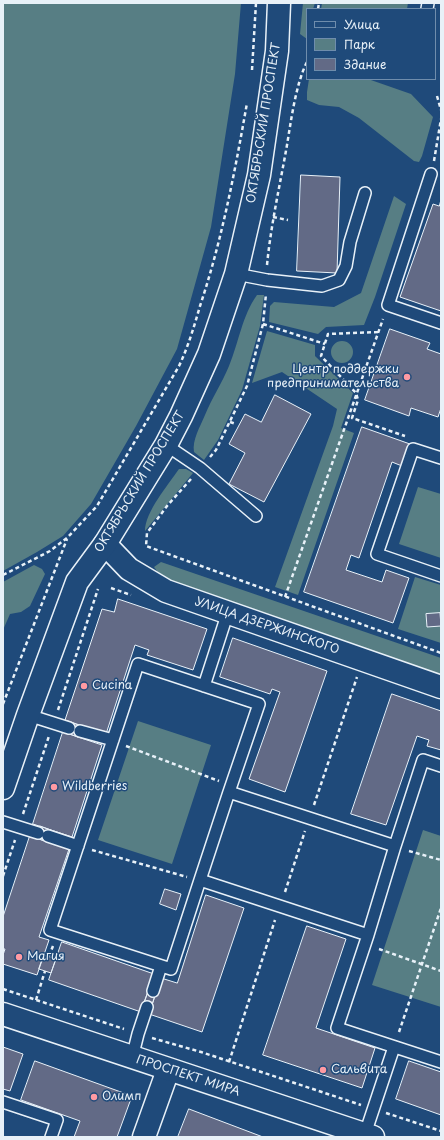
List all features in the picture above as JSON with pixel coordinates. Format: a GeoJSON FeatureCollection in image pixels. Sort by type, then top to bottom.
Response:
{"type":"FeatureCollection","features":[{"type":"Feature","properties":{"kind":"street","name":"ОКТЯБРЬСКИЙ ПРОСПЕКТ"},"geometry":{"type":"LineString","coordinates":[[3,788],[77,582],[105,544],[166,445],[209,354],[236,274],[258,175],[277,51],[279,3]]}},
{"type":"Feature","properties":{"kind":"street","name":"УЛИЦА ДЗЕРЖИНСКОГО"},"geometry":{"type":"LineString","coordinates":[[105,544],[129,569],[166,591],[441,687]]}},
{"type":"Feature","properties":{"kind":"street","name":"ПРОСПЕКТ МИРА"},"geometry":{"type":"LineString","coordinates":[[3,1014],[369,1136]]}},
{"type":"Feature","properties":{"kind":"street"},"geometry":{"type":"LineString","coordinates":[[144,1137],[168,1070]]}},
{"type":"Feature","properties":{"kind":"lane"},"geometry":{"type":"LineString","coordinates":[[431,174],[388,305],[441,323]]}},
{"type":"Feature","properties":{"kind":"lane"},"geometry":{"type":"LineString","coordinates":[[236,274],[267,280],[322,286],[339,280],[346,266],[350,242],[364,193]]}},
{"type":"Feature","properties":{"kind":"lane"},"geometry":{"type":"LineString","coordinates":[[166,445],[200,468],[256,516]]}},
{"type":"Feature","properties":{"kind":"lane"},"geometry":{"type":"LineString","coordinates":[[441,458],[413,449],[377,554],[441,576]]}},
{"type":"Feature","properties":{"kind":"lane"},"geometry":{"type":"LineString","coordinates":[[204,686],[228,612]]}},
{"type":"Feature","properties":{"kind":"lane"},"geometry":{"type":"LineString","coordinates":[[138,664],[204,686],[258,704],[171,969],[50,930],[138,664]]}},
{"type":"Feature","properties":{"kind":"lane"},"geometry":{"type":"LineString","coordinates":[[28,715],[113,740]]}},
{"type":"Feature","properties":{"kind":"lane"},"geometry":{"type":"LineString","coordinates":[[441,766],[424,760],[337,1028],[441,1062]]}},
{"type":"Feature","properties":{"kind":"lane"},"geometry":{"type":"LineString","coordinates":[[230,789],[309,818],[395,846]]}},
{"type":"Feature","properties":{"kind":"lane"},"geometry":{"type":"LineString","coordinates":[[3,822],[78,846]]}},
{"type":"Feature","properties":{"kind":"lane"},"geometry":{"type":"LineString","coordinates":[[200,880],[280,906],[366,940]]}},
{"type":"Feature","properties":{"kind":"lane"},"geometry":{"type":"LineString","coordinates":[[153,991],[161,966]]}},
{"type":"Feature","properties":{"kind":"lane"},"geometry":{"type":"LineString","coordinates":[[132,1058],[138,1034],[148,1007]]}},
{"type":"Feature","properties":{"kind":"lane"},"geometry":{"type":"LineString","coordinates":[[369,1136],[373,1108],[394,1047]]}},
{"type":"Feature","properties":{"kind":"lane"},"geometry":{"type":"LineString","coordinates":[[3,1102],[57,1120],[51,1137]]}},
{"type":"Feature","properties":{"kind":"path"},"geometry":{"type":"LineString","coordinates":[[251,76],[256,3]]}},
{"type":"Feature","properties":{"kind":"path"},"geometry":{"type":"LineString","coordinates":[[306,64],[302,70],[273,217],[263,324],[247,386],[216,450],[167,506],[148,533],[146,546],[441,653]]}},
{"type":"Feature","properties":{"kind":"path"},"geometry":{"type":"LineString","coordinates":[[437,96],[441,110]]}},
{"type":"Feature","properties":{"kind":"path"},"geometry":{"type":"LineString","coordinates":[[3,575],[50,551],[67,538],[97,506],[179,366],[186,350],[215,260],[235,170],[248,97]]}},
{"type":"Feature","properties":{"kind":"path"},"geometry":{"type":"LineString","coordinates":[[431,174],[441,119]]}},
{"type":"Feature","properties":{"kind":"path"},"geometry":{"type":"LineString","coordinates":[[273,217],[288,220]]}},
{"type":"Feature","properties":{"kind":"path"},"geometry":{"type":"LineString","coordinates":[[284,597],[388,305]]}},
{"type":"Feature","properties":{"kind":"path"},"geometry":{"type":"LineString","coordinates":[[263,324],[325,344]]}},
{"type":"Feature","properties":{"kind":"path"},"geometry":{"type":"LineString","coordinates":[[378,332],[328,334],[321,356],[356,393],[358,400],[352,418],[416,440],[413,449]]}},
{"type":"Feature","properties":{"kind":"path"},"geometry":{"type":"LineString","coordinates":[[230,422],[236,424]]}},
{"type":"Feature","properties":{"kind":"path"},"geometry":{"type":"LineString","coordinates":[[3,704],[67,538]]}},
{"type":"Feature","properties":{"kind":"path"},"geometry":{"type":"LineString","coordinates":[[228,1062],[358,674]]}},
{"type":"Feature","properties":{"kind":"path"},"geometry":{"type":"LineString","coordinates":[[113,740],[230,789]]}},
{"type":"Feature","properties":{"kind":"path"},"geometry":{"type":"LineString","coordinates":[[78,846],[200,880]]}},
{"type":"Feature","properties":{"kind":"path"},"geometry":{"type":"LineString","coordinates":[[395,846],[441,860]]}},
{"type":"Feature","properties":{"kind":"path"},"geometry":{"type":"LineString","coordinates":[[394,1047],[441,908]]}},
{"type":"Feature","properties":{"kind":"path"},"geometry":{"type":"LineString","coordinates":[[366,940],[441,971]]}},
{"type":"Feature","properties":{"kind":"path"},"geometry":{"type":"LineString","coordinates":[[36,1000],[45,971]]}},
{"type":"Feature","properties":{"kind":"path"},"geometry":{"type":"LineString","coordinates":[[3,989],[441,1131]]}},
{"type":"Feature","properties":{"kind":"green space"},"geometry":{"type":"Polygon","coordinates":[[[3,3],[241,3],[235,74],[211,227],[177,349],[136,426],[91,504],[63,536],[3,571],[3,3]]]}},
{"type":"Feature","properties":{"kind":"green space"},"geometry":{"type":"Polygon","coordinates":[[[303,3],[315,3],[313,8],[306,8],[306,38],[300,34],[303,3]]]}},
{"type":"Feature","properties":{"kind":"green space"},"geometry":{"type":"Polygon","coordinates":[[[322,3],[408,3],[407,8],[321,8],[322,3]]]}},
{"type":"Feature","properties":{"kind":"green space"},"geometry":{"type":"Polygon","coordinates":[[[309,80],[371,80],[411,94],[433,117],[419,162],[414,161],[359,118],[339,107],[319,105],[307,100],[309,80]]]}},
{"type":"Feature","properties":{"kind":"green space"},"geometry":{"type":"Polygon","coordinates":[[[394,196],[406,204],[375,297],[364,325],[326,327],[318,334],[269,322],[270,306],[274,302],[334,307],[361,293],[394,196]]]}},
{"type":"Feature","properties":{"kind":"green space"},"geometry":{"type":"Polygon","coordinates":[[[257,295],[264,295],[260,326],[242,390],[218,440],[204,460],[194,452],[195,438],[229,366],[244,320],[257,295]]]}},
{"type":"Feature","properties":{"kind":"green space"},"geometry":{"type":"Polygon","coordinates":[[[267,331],[315,345],[315,356],[353,393],[341,428],[354,433],[298,595],[275,587],[333,426],[337,409],[282,372],[252,383],[267,331]]]}},
{"type":"Feature","properties":{"kind":"green space"},"geometry":{"type":"Polygon","coordinates":[[[342,341],[350,344],[353,352],[350,360],[342,363],[334,360],[331,352],[334,344],[342,341]]]}},
{"type":"Feature","properties":{"kind":"green space"},"geometry":{"type":"Polygon","coordinates":[[[179,469],[186,469],[193,473],[145,531],[146,524],[153,507],[179,469]]]}},
{"type":"Feature","properties":{"kind":"green space"},"geometry":{"type":"Polygon","coordinates":[[[418,487],[441,494],[441,558],[399,544],[418,487]]]}},
{"type":"Feature","properties":{"kind":"green space"},"geometry":{"type":"Polygon","coordinates":[[[161,562],[441,658],[441,679],[162,578],[154,567],[161,562]]]}},
{"type":"Feature","properties":{"kind":"green space"},"geometry":{"type":"Polygon","coordinates":[[[34,565],[42,569],[45,574],[30,606],[21,612],[10,614],[3,630],[3,582],[34,565]]]}},
{"type":"Feature","properties":{"kind":"green space"},"geometry":{"type":"Polygon","coordinates":[[[415,577],[441,585],[441,643],[398,629],[415,577]]]}},
{"type":"Feature","properties":{"kind":"green space"},"geometry":{"type":"Polygon","coordinates":[[[138,721],[211,745],[172,864],[98,840],[138,721]]]}},
{"type":"Feature","properties":{"kind":"green space"},"geometry":{"type":"Polygon","coordinates":[[[423,830],[441,836],[441,1007],[372,985],[423,830]]]}},
{"type":"Feature","properties":{"kind":"building"},"geometry":{"type":"Polygon","coordinates":[[[301,175],[340,177],[337,273],[297,271],[301,175]]]}},
{"type":"Feature","properties":{"kind":"building"},"geometry":{"type":"Polygon","coordinates":[[[441,200],[441,311],[400,297],[433,204],[439,206],[441,200]]]}},
{"type":"Feature","properties":{"kind":"building","name":"Центр поддержки предпринимательства"},"geometry":{"type":"Polygon","coordinates":[[[390,329],[430,343],[427,349],[441,354],[441,408],[438,417],[411,408],[409,416],[365,400],[390,329]]]}},
{"type":"Feature","properties":{"kind":"building"},"geometry":{"type":"Polygon","coordinates":[[[275,395],[311,414],[264,502],[229,484],[245,453],[229,444],[245,414],[261,422],[275,395]]]}},
{"type":"Feature","properties":{"kind":"building"},"geometry":{"type":"Polygon","coordinates":[[[362,427],[410,444],[402,466],[392,462],[359,558],[351,555],[346,570],[382,582],[386,570],[409,578],[393,623],[304,592],[362,427]]]}},
{"type":"Feature","properties":{"kind":"building"},"geometry":{"type":"Polygon","coordinates":[[[118,599],[207,629],[193,670],[147,655],[149,650],[135,645],[106,734],[65,720],[102,609],[114,612],[118,599]]]}},
{"type":"Feature","properties":{"kind":"building"},"geometry":{"type":"Polygon","coordinates":[[[440,613],[441,626],[427,627],[426,614],[440,613]]]}},
{"type":"Feature","properties":{"kind":"building"},"geometry":{"type":"Polygon","coordinates":[[[233,638],[327,671],[285,792],[249,779],[280,692],[272,689],[270,694],[220,677],[233,638]]]}},
{"type":"Feature","properties":{"kind":"building"},"geometry":{"type":"Polygon","coordinates":[[[392,694],[441,711],[441,750],[427,746],[429,740],[417,736],[386,825],[351,814],[392,694]]]}},
{"type":"Feature","properties":{"kind":"building"},"geometry":{"type":"Polygon","coordinates":[[[70,722],[81,726],[78,737],[67,733],[70,722]]]}},
{"type":"Feature","properties":{"kind":"building"},"geometry":{"type":"Polygon","coordinates":[[[63,732],[102,745],[72,837],[33,824],[63,732]]]}},
{"type":"Feature","properties":{"kind":"building"},"geometry":{"type":"Polygon","coordinates":[[[40,826],[51,830],[47,842],[36,838],[40,826]]]}},
{"type":"Feature","properties":{"kind":"building"},"geometry":{"type":"Polygon","coordinates":[[[30,836],[69,849],[39,937],[49,940],[37,975],[3,964],[5,949],[3,949],[3,917],[30,836]]]}},
{"type":"Feature","properties":{"kind":"building"},"geometry":{"type":"Polygon","coordinates":[[[165,889],[181,894],[176,910],[160,904],[165,889]]]}},
{"type":"Feature","properties":{"kind":"building"},"geometry":{"type":"Polygon","coordinates":[[[206,895],[244,908],[202,1032],[149,1014],[161,978],[177,983],[206,895]]]}},
{"type":"Feature","properties":{"kind":"building"},"geometry":{"type":"Polygon","coordinates":[[[307,926],[346,939],[316,1028],[375,1048],[362,1088],[263,1055],[307,926]]]}},
{"type":"Feature","properties":{"kind":"building"},"geometry":{"type":"Polygon","coordinates":[[[62,942],[154,974],[141,1012],[49,980],[62,942]]]}},
{"type":"Feature","properties":{"kind":"building"},"geometry":{"type":"Polygon","coordinates":[[[44,955],[56,959],[51,973],[39,969],[44,955]]]}},
{"type":"Feature","properties":{"kind":"building"},"geometry":{"type":"Polygon","coordinates":[[[149,990],[156,992],[151,1008],[143,1006],[149,990]]]}},
{"type":"Feature","properties":{"kind":"building"},"geometry":{"type":"Polygon","coordinates":[[[3,1047],[23,1054],[10,1091],[3,1089],[3,1047]]]}},
{"type":"Feature","properties":{"kind":"building"},"geometry":{"type":"Polygon","coordinates":[[[35,1061],[132,1096],[117,1137],[74,1137],[80,1121],[21,1100],[35,1061]]]}},
{"type":"Feature","properties":{"kind":"building"},"geometry":{"type":"Polygon","coordinates":[[[409,1061],[441,1072],[441,1115],[396,1099],[409,1061]]]}},
{"type":"Feature","properties":{"kind":"building"},"geometry":{"type":"Polygon","coordinates":[[[189,1109],[263,1137],[178,1137],[189,1109]]]}},
{"type":"Feature","properties":{"kind":"place","name":"Центр поддержки предпринимательства"},"geometry":{"type":"Point","coordinates":[407,377]}},
{"type":"Feature","properties":{"kind":"place","name":"Cucina"},"geometry":{"type":"Point","coordinates":[84,686]}},
{"type":"Feature","properties":{"kind":"place","name":"Wildberries"},"geometry":{"type":"Point","coordinates":[54,787]}},
{"type":"Feature","properties":{"kind":"place","name":"Магия"},"geometry":{"type":"Point","coordinates":[19,957]}},
{"type":"Feature","properties":{"kind":"place","name":"Сальвита"},"geometry":{"type":"Point","coordinates":[323,1070]}},
{"type":"Feature","properties":{"kind":"place","name":"Олимп"},"geometry":{"type":"Point","coordinates":[94,1097]}}]}
